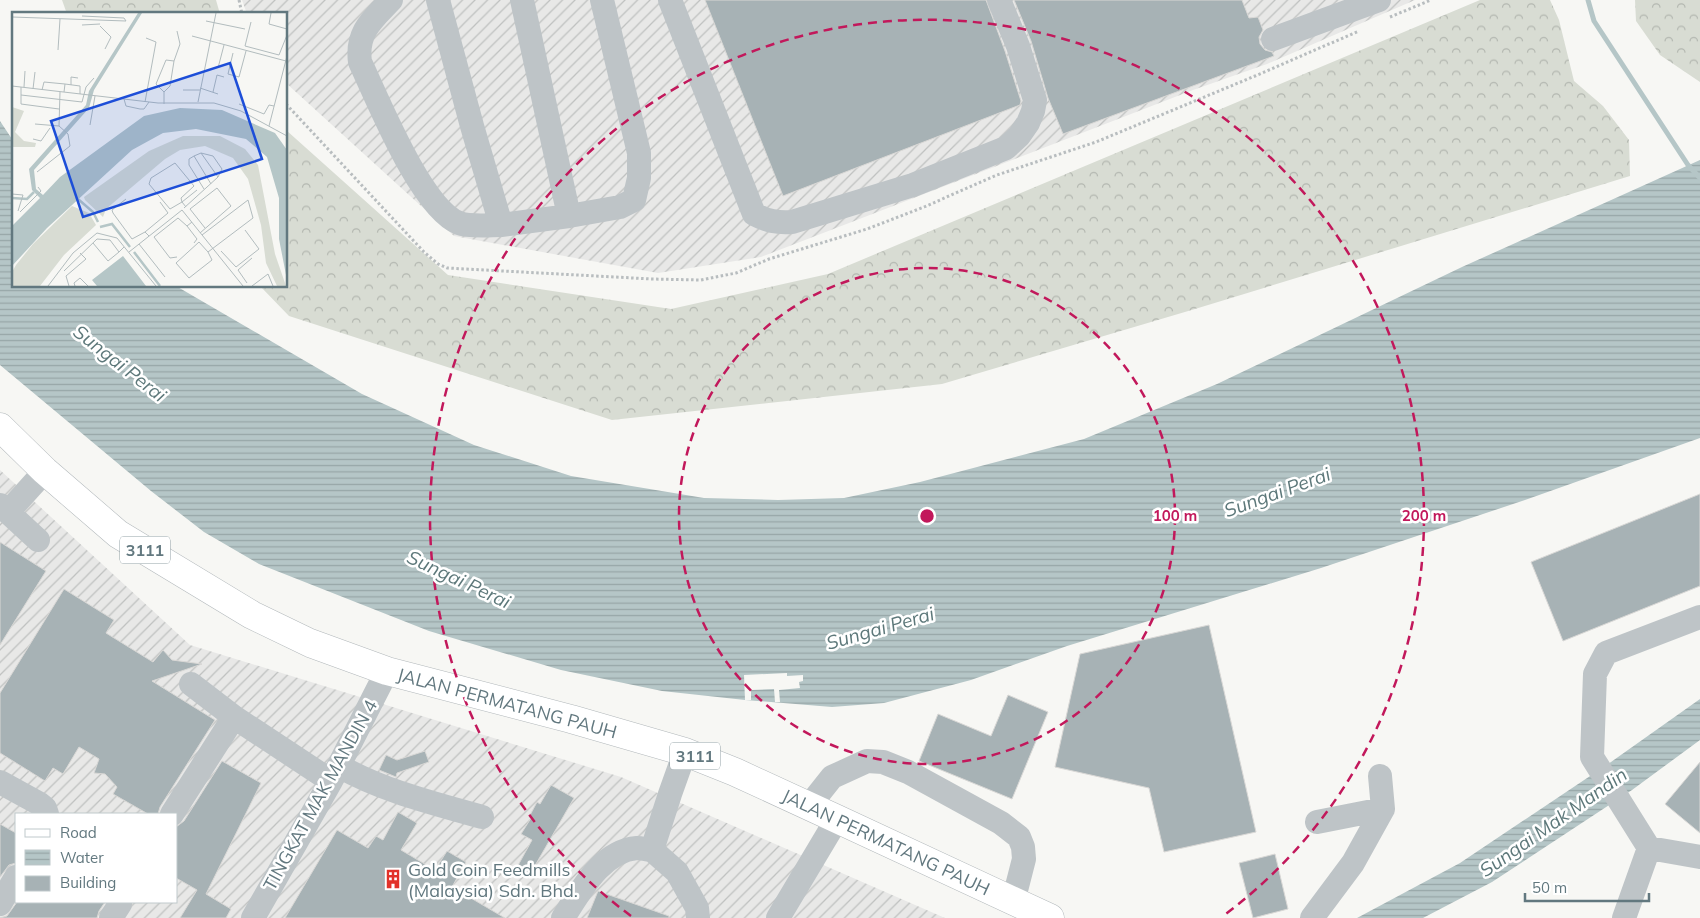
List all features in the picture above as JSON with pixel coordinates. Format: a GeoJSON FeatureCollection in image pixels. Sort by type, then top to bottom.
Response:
{"type":"FeatureCollection","features":[{"type":"Feature","properties":{"kind":"main road","name":"JALAN PERMATANG PAUH"},"geometry":{"type":"LineString","coordinates":[[0,427],[45,471],[118,534],[252,615],[310,643],[387,671],[571,719],[685,752],[810,806],[1018,908],[1050,918]]}},
{"type":"Feature","properties":{"kind":"street"},"geometry":{"type":"LineString","coordinates":[[391,0],[368,24],[360,39],[358,49],[360,62],[409,166],[438,206],[455,220],[460,223],[501,225],[620,207],[634,200],[639,178],[639,153],[602,0]]}},
{"type":"Feature","properties":{"kind":"street"},"geometry":{"type":"LineString","coordinates":[[438,0],[501,225]]}},
{"type":"Feature","properties":{"kind":"street"},"geometry":{"type":"LineString","coordinates":[[522,0],[569,216]]}},
{"type":"Feature","properties":{"kind":"street"},"geometry":{"type":"LineString","coordinates":[[670,0],[754,214],[766,220],[779,223],[792,222],[913,185],[1006,148],[1019,136],[1028,123],[1035,100],[1018,46],[999,0]]}},
{"type":"Feature","properties":{"kind":"street"},"geometry":{"type":"LineString","coordinates":[[1273,38],[1384,9]]}},
{"type":"Feature","properties":{"kind":"street"},"geometry":{"type":"LineString","coordinates":[[38,540],[4,509],[45,471]]}},
{"type":"Feature","properties":{"kind":"street"},"geometry":{"type":"LineString","coordinates":[[1700,617],[1606,653],[1595,674],[1592,757],[1649,848],[1700,857]]}},
{"type":"Feature","properties":{"kind":"street","name":"TINGKAT MAK MANDIN 4"},"geometry":{"type":"LineString","coordinates":[[253,918],[335,774],[387,671]]}},
{"type":"Feature","properties":{"kind":"street"},"geometry":{"type":"LineString","coordinates":[[192,684],[234,717],[335,774],[369,781],[388,789],[482,817]]}},
{"type":"Feature","properties":{"kind":"street"},"geometry":{"type":"LineString","coordinates":[[173,813],[234,717]]}},
{"type":"Feature","properties":{"kind":"street"},"geometry":{"type":"LineString","coordinates":[[652,850],[685,752]]}},
{"type":"Feature","properties":{"kind":"street"},"geometry":{"type":"LineString","coordinates":[[810,806],[832,777],[867,761],[883,762],[908,772],[1001,822],[1019,837],[1023,846],[1024,859],[1018,908]]}},
{"type":"Feature","properties":{"kind":"street"},"geometry":{"type":"LineString","coordinates":[[1312,918],[1353,863],[1383,809],[1380,776]]}},
{"type":"Feature","properties":{"kind":"street"},"geometry":{"type":"LineString","coordinates":[[0,782],[40,804],[45,808],[47,813]]}},
{"type":"Feature","properties":{"kind":"street"},"geometry":{"type":"LineString","coordinates":[[1317,822],[1383,809]]}},
{"type":"Feature","properties":{"kind":"street"},"geometry":{"type":"LineString","coordinates":[[778,918],[837,819]]}},
{"type":"Feature","properties":{"kind":"street"},"geometry":{"type":"LineString","coordinates":[[563,918],[585,884],[606,862],[622,852],[637,848],[652,850],[677,872],[697,908],[698,918]]}},
{"type":"Feature","properties":{"kind":"street"},"geometry":{"type":"LineString","coordinates":[[1624,918],[1649,848]]}},
{"type":"Feature","properties":{"kind":"street"},"geometry":{"type":"LineString","coordinates":[[0,904],[15,879]]}},
{"type":"Feature","properties":{"kind":"path"},"geometry":{"type":"LineString","coordinates":[[1384,9],[1431,0]]}},
{"type":"Feature","properties":{"kind":"path"},"geometry":{"type":"LineString","coordinates":[[288,106],[424,252],[438,264],[447,268],[652,280],[701,280],[736,273],[770,260],[868,229],[997,175],[1096,142],[1364,28]]}},
{"type":"Feature","properties":{"kind":"shaded area"},"geometry":{"type":"Polygon","coordinates":[[[242,0],[1415,0],[1267,64],[1193,90],[761,257],[658,273],[454,236],[288,85],[288,12],[246,12],[242,0]]]}},
{"type":"Feature","properties":{"kind":"shaded area"},"geometry":{"type":"Polygon","coordinates":[[[0,470],[190,645],[621,777],[945,918],[0,918],[0,470]]]}},
{"type":"Feature","properties":{"kind":"green space"},"geometry":{"type":"Polygon","coordinates":[[[62,0],[216,0],[219,12],[66,12],[62,0]]]}},
{"type":"Feature","properties":{"kind":"green space"},"geometry":{"type":"Polygon","coordinates":[[[1480,0],[1550,0],[1559,20],[1574,81],[1603,106],[1629,140],[1630,176],[942,384],[612,420],[289,316],[262,288],[288,288],[288,132],[448,275],[671,309],[828,274],[1480,0]]]}},
{"type":"Feature","properties":{"kind":"green space"},"geometry":{"type":"Polygon","coordinates":[[[1635,0],[1700,0],[1700,82],[1660,55],[1636,21],[1635,0]]]}},
{"type":"Feature","properties":{"kind":"water","name":"Sungai Perai"},"geometry":{"type":"Polygon","coordinates":[[[0,121],[12,139],[12,288],[179,288],[362,394],[474,445],[571,476],[704,498],[778,500],[844,498],[920,482],[1084,439],[1217,384],[1462,267],[1700,160],[1700,438],[1525,500],[1321,568],[1067,646],[971,680],[884,703],[832,707],[662,691],[561,670],[429,631],[259,564],[204,532],[151,491],[0,365],[0,121]]]}},
{"type":"Feature","properties":{"kind":"water","name":"Sungai Mak Mandin"},"geometry":{"type":"Polygon","coordinates":[[[1700,699],[1700,740],[1632,790],[1492,882],[1423,918],[1357,918],[1460,863],[1611,762],[1700,699]]]}},
{"type":"Feature","properties":{"kind":"pier"},"geometry":{"type":"Polygon","coordinates":[[[787,673],[787,676],[803,675],[803,681],[799,682],[800,688],[779,690],[780,702],[775,702],[774,689],[751,690],[751,700],[745,700],[744,675],[787,673]]]}},
{"type":"Feature","properties":{"kind":"building"},"geometry":{"type":"Polygon","coordinates":[[[705,0],[986,0],[1005,51],[1021,101],[1020,105],[783,196],[705,0]]]}},
{"type":"Feature","properties":{"kind":"building"},"geometry":{"type":"Polygon","coordinates":[[[1014,0],[1242,0],[1249,18],[1258,17],[1263,30],[1259,37],[1260,44],[1265,50],[1272,52],[1274,56],[1063,134],[1048,98],[1031,41],[1014,0]]]}},
{"type":"Feature","properties":{"kind":"building"},"geometry":{"type":"Polygon","coordinates":[[[1700,494],[1700,586],[1563,641],[1531,562],[1700,494]]]}},
{"type":"Feature","properties":{"kind":"building"},"geometry":{"type":"Polygon","coordinates":[[[0,542],[46,571],[0,645],[0,542]]]}},
{"type":"Feature","properties":{"kind":"building"},"geometry":{"type":"Polygon","coordinates":[[[64,589],[114,620],[106,633],[153,662],[163,650],[172,660],[202,664],[152,681],[215,720],[160,807],[158,813],[146,813],[113,794],[117,787],[105,774],[94,773],[99,759],[79,747],[63,774],[53,768],[45,781],[0,753],[0,693],[64,589]]]}},
{"type":"Feature","properties":{"kind":"building"},"geometry":{"type":"Polygon","coordinates":[[[1209,625],[1256,832],[1164,852],[1149,788],[1055,767],[1080,654],[1209,625]]]}},
{"type":"Feature","properties":{"kind":"building"},"geometry":{"type":"Polygon","coordinates":[[[1008,695],[1048,712],[1012,799],[919,761],[938,714],[991,736],[1008,695]]]}},
{"type":"Feature","properties":{"kind":"building"},"geometry":{"type":"Polygon","coordinates":[[[425,751],[429,762],[397,773],[396,777],[379,770],[386,755],[397,760],[425,751]]]}},
{"type":"Feature","properties":{"kind":"building"},"geometry":{"type":"Polygon","coordinates":[[[222,761],[261,783],[206,894],[231,909],[226,918],[180,918],[197,890],[178,879],[178,826],[184,821],[222,761]]]}},
{"type":"Feature","properties":{"kind":"building"},"geometry":{"type":"Polygon","coordinates":[[[1700,762],[1700,833],[1665,804],[1700,762]]]}},
{"type":"Feature","properties":{"kind":"building"},"geometry":{"type":"Polygon","coordinates":[[[551,785],[574,798],[529,876],[516,869],[532,840],[521,834],[531,818],[529,817],[537,802],[540,804],[551,785]]]}},
{"type":"Feature","properties":{"kind":"building","name":"Gold Coin Feedmills (Malaysia) Sdn. Bhd."},"geometry":{"type":"Polygon","coordinates":[[[398,812],[417,823],[401,850],[435,870],[447,851],[466,862],[452,887],[505,918],[285,918],[337,830],[368,848],[376,836],[383,840],[398,812]]]}},
{"type":"Feature","properties":{"kind":"building"},"geometry":{"type":"Polygon","coordinates":[[[0,824],[15,832],[15,863],[9,865],[0,877],[0,824]]]}},
{"type":"Feature","properties":{"kind":"building"},"geometry":{"type":"Polygon","coordinates":[[[1275,854],[1288,909],[1253,918],[1239,863],[1275,854]]]}},
{"type":"Feature","properties":{"kind":"building"},"geometry":{"type":"Polygon","coordinates":[[[598,891],[669,916],[669,918],[587,918],[598,891]]]}},
{"type":"Feature","properties":{"kind":"building"},"geometry":{"type":"Polygon","coordinates":[[[16,903],[104,903],[97,918],[0,918],[7,916],[16,903]]]}},
{"type":"Feature","properties":{"kind":"waterway"},"geometry":{"type":"LineString","coordinates":[[1588,0],[1594,21],[1688,165],[1700,178]]}},
{"type":"Feature","properties":{"kind":"place","name":"Gold Coin Feedmills (Malaysia) Sdn. Bhd."},"geometry":{"type":"Point","coordinates":[393,879]}}]}
